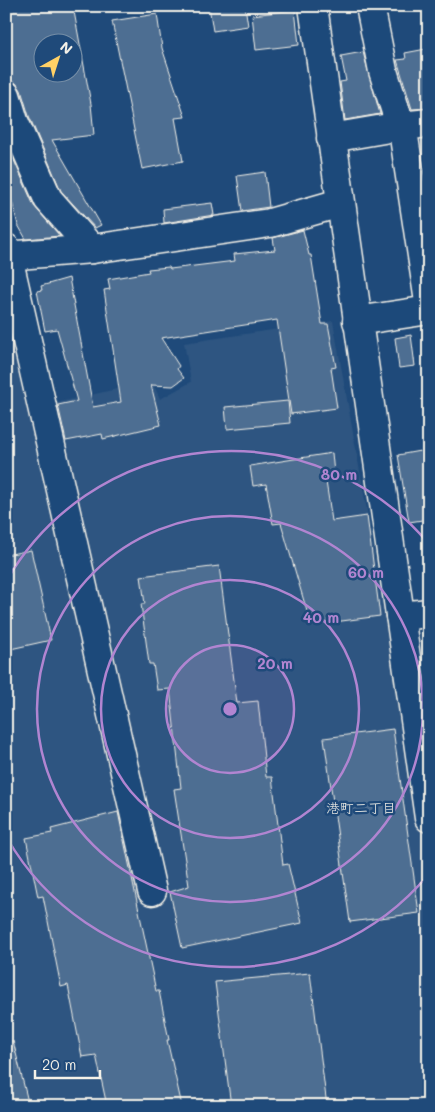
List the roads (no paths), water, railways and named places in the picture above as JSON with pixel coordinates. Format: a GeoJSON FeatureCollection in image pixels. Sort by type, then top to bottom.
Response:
{"type":"FeatureCollection","features":[{"type":"Feature","properties":{"kind":"street"},"geometry":{"type":"LineString","coordinates":[[313,6],[400,616],[421,694],[429,818]]}},
{"type":"Feature","properties":{"kind":"street"},"geometry":{"type":"LineString","coordinates":[[370,6],[383,71],[401,126],[429,302]]}},
{"type":"Feature","properties":{"kind":"street"},"geometry":{"type":"LineString","coordinates":[[6,95],[14,121],[48,199],[92,249]]}},
{"type":"Feature","properties":{"kind":"street"},"geometry":{"type":"LineString","coordinates":[[331,138],[429,123]]}},
{"type":"Feature","properties":{"kind":"street"},"geometry":{"type":"LineString","coordinates":[[152,891],[7,254],[92,249],[270,223],[340,203]]}},
{"type":"Feature","properties":{"kind":"street"},"geometry":{"type":"LineString","coordinates":[[358,321],[429,310]]}},
{"type":"Feature","properties":{"kind":"street"},"geometry":{"type":"LineString","coordinates":[[400,616],[429,613]]}},
{"type":"Feature","properties":{"kind":"district","name":"港町二丁目"},"geometry":{"type":"Point","coordinates":[361,808]}}]}
